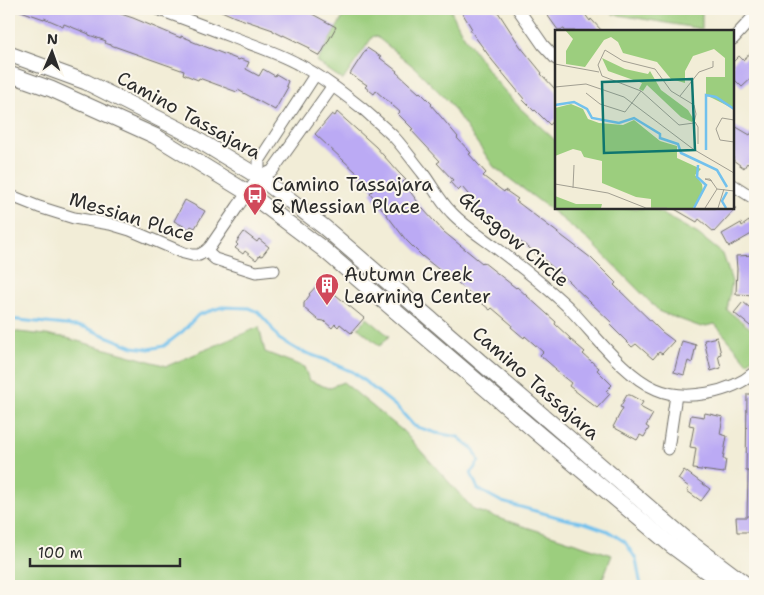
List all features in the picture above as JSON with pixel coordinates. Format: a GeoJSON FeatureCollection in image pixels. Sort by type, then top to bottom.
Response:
{"type":"FeatureCollection","features":[{"type":"Feature","properties":{"kind":"main road","name":"Camino Tassajara"},"geometry":{"type":"LineString","coordinates":[[9,54],[86,82],[183,131],[259,177],[324,227],[687,540],[748,586]]}},
{"type":"Feature","properties":{"kind":"main road","name":"Camino Tassajara"},"geometry":{"type":"LineString","coordinates":[[9,74],[51,89],[155,136],[248,193],[322,250],[672,546],[726,586]]}},
{"type":"Feature","properties":{"kind":"street","name":"Glasgow Circle"},"geometry":{"type":"LineString","coordinates":[[157,9],[266,49],[299,64],[332,86],[394,137],[441,201],[463,224],[536,278],[568,308],[624,367],[643,382],[656,389],[676,395],[705,394],[732,387],[749,378],[755,372]]}},
{"type":"Feature","properties":{"kind":"street"},"geometry":{"type":"LineString","coordinates":[[518,9],[543,45],[555,58]]}},
{"type":"Feature","properties":{"kind":"street"},"geometry":{"type":"LineString","coordinates":[[734,38],[755,15]]}},
{"type":"Feature","properties":{"kind":"street"},"geometry":{"type":"LineString","coordinates":[[315,75],[259,161],[259,177],[272,171],[332,86]]}},
{"type":"Feature","properties":{"kind":"street","name":"Messian Place"},"geometry":{"type":"LineString","coordinates":[[9,195],[74,218],[110,224],[130,230],[192,255],[206,251],[214,243],[259,177]]}},
{"type":"Feature","properties":{"kind":"street"},"geometry":{"type":"LineString","coordinates":[[734,186],[755,199]]}},
{"type":"Feature","properties":{"kind":"street"},"geometry":{"type":"LineString","coordinates":[[206,251],[215,259],[256,272],[274,270]]}},
{"type":"Feature","properties":{"kind":"street"},"geometry":{"type":"LineString","coordinates":[[668,449],[676,395]]}},
{"type":"Feature","properties":{"kind":"green space"},"geometry":{"type":"Polygon","coordinates":[[[327,9],[450,9],[462,33],[494,79],[520,108],[555,140],[555,209],[654,209],[698,234],[723,254],[732,282],[727,310],[755,332],[755,354],[748,363],[715,324],[701,327],[660,312],[593,244],[494,167],[448,101],[414,67],[377,37],[373,36],[343,80],[317,62],[343,17],[327,9]]]}},
{"type":"Feature","properties":{"kind":"green space"},"geometry":{"type":"Polygon","coordinates":[[[605,9],[702,9],[702,29],[613,14],[605,9]]]}},
{"type":"Feature","properties":{"kind":"green space"},"geometry":{"type":"Polygon","coordinates":[[[367,318],[389,336],[380,346],[358,328],[367,318]]]}},
{"type":"Feature","properties":{"kind":"green space"},"geometry":{"type":"Polygon","coordinates":[[[259,327],[265,352],[304,367],[309,380],[328,388],[343,382],[403,431],[474,510],[612,555],[600,586],[9,586],[9,331],[63,337],[167,366],[259,327]]]}},
{"type":"Feature","properties":{"kind":"building"},"geometry":{"type":"Polygon","coordinates":[[[18,9],[106,9],[181,38],[181,36],[239,60],[249,62],[246,69],[259,76],[263,69],[275,76],[276,74],[288,81],[286,86],[288,87],[275,110],[238,90],[237,92],[199,78],[198,80],[183,74],[184,71],[105,43],[106,41],[64,24],[63,26],[18,9]]]}},
{"type":"Feature","properties":{"kind":"building"},"geometry":{"type":"Polygon","coordinates":[[[217,9],[303,9],[336,27],[320,56],[309,50],[310,48],[273,30],[217,9]]]}},
{"type":"Feature","properties":{"kind":"building"},"geometry":{"type":"Polygon","coordinates":[[[460,9],[494,9],[498,12],[520,46],[555,89],[555,119],[550,125],[523,100],[470,30],[472,29],[460,9]]]}},
{"type":"Feature","properties":{"kind":"building"},"geometry":{"type":"Polygon","coordinates":[[[543,9],[581,9],[590,21],[591,19],[601,30],[564,29],[558,30],[543,9]]]}},
{"type":"Feature","properties":{"kind":"building"},"geometry":{"type":"Polygon","coordinates":[[[367,48],[381,57],[432,104],[457,138],[471,153],[469,154],[486,173],[483,176],[504,192],[505,190],[518,199],[516,201],[591,258],[616,283],[614,285],[662,332],[674,341],[662,354],[659,352],[653,359],[636,344],[632,347],[610,325],[612,323],[568,280],[535,255],[536,253],[470,204],[473,200],[462,187],[458,191],[450,182],[453,180],[437,163],[440,161],[411,130],[413,129],[398,114],[400,112],[376,91],[374,94],[365,87],[367,85],[350,74],[367,48]]]}},
{"type":"Feature","properties":{"kind":"building"},"geometry":{"type":"Polygon","coordinates":[[[755,49],[755,75],[742,87],[734,79],[734,61],[739,56],[743,60],[755,49]]]}},
{"type":"Feature","properties":{"kind":"building"},"geometry":{"type":"Polygon","coordinates":[[[337,112],[376,147],[406,180],[403,182],[423,209],[444,232],[482,263],[517,287],[556,322],[555,324],[585,352],[583,354],[599,368],[597,370],[612,385],[606,391],[610,394],[597,408],[569,386],[571,383],[540,355],[543,352],[525,336],[524,338],[492,308],[490,310],[443,273],[406,240],[370,193],[373,190],[315,134],[332,114],[335,116],[337,112]]]}},
{"type":"Feature","properties":{"kind":"building"},"geometry":{"type":"Polygon","coordinates":[[[734,126],[750,135],[755,128],[755,171],[747,163],[744,168],[734,161],[734,126]]]}},
{"type":"Feature","properties":{"kind":"building"},"geometry":{"type":"Polygon","coordinates":[[[185,200],[205,211],[195,228],[191,226],[189,229],[174,221],[185,200]]]}},
{"type":"Feature","properties":{"kind":"building"},"geometry":{"type":"Polygon","coordinates":[[[736,208],[714,232],[699,219],[697,222],[675,209],[736,208]]]}},
{"type":"Feature","properties":{"kind":"building"},"geometry":{"type":"Polygon","coordinates":[[[749,221],[755,232],[729,247],[722,234],[741,223],[742,226],[749,221]]]}},
{"type":"Feature","properties":{"kind":"building"},"geometry":{"type":"Polygon","coordinates":[[[244,232],[257,242],[259,239],[269,247],[256,260],[245,251],[243,254],[235,248],[238,245],[236,243],[244,232]]]}},
{"type":"Feature","properties":{"kind":"building"},"geometry":{"type":"Polygon","coordinates":[[[755,255],[755,295],[736,294],[736,256],[755,255]]]}},
{"type":"Feature","properties":{"kind":"building","name":"Autumn Creek Learning Center"},"geometry":{"type":"Polygon","coordinates":[[[320,282],[364,318],[351,333],[340,324],[338,327],[335,324],[332,328],[324,321],[318,320],[304,308],[304,303],[309,294],[320,282]]]}},
{"type":"Feature","properties":{"kind":"building"},"geometry":{"type":"Polygon","coordinates":[[[743,302],[755,312],[755,330],[734,313],[743,302]]]}},
{"type":"Feature","properties":{"kind":"building"},"geometry":{"type":"Polygon","coordinates":[[[717,337],[721,354],[718,355],[721,368],[711,371],[704,340],[717,337]]]}},
{"type":"Feature","properties":{"kind":"building"},"geometry":{"type":"Polygon","coordinates":[[[682,341],[696,345],[692,363],[688,361],[684,375],[674,372],[682,341]]]}},
{"type":"Feature","properties":{"kind":"building"},"geometry":{"type":"Polygon","coordinates":[[[747,394],[755,394],[755,532],[737,532],[736,517],[747,517],[747,394]]]}},
{"type":"Feature","properties":{"kind":"building"},"geometry":{"type":"Polygon","coordinates":[[[627,395],[643,402],[640,407],[653,414],[646,426],[649,428],[644,437],[640,435],[637,440],[613,427],[623,408],[620,407],[627,395]]]}},
{"type":"Feature","properties":{"kind":"building"},"geometry":{"type":"Polygon","coordinates":[[[705,413],[723,417],[720,434],[727,436],[723,459],[726,459],[724,473],[693,469],[696,448],[690,447],[694,426],[689,425],[691,415],[704,417],[705,413]]]}},
{"type":"Feature","properties":{"kind":"building"},"geometry":{"type":"Polygon","coordinates":[[[684,470],[710,489],[701,501],[687,491],[689,487],[678,479],[684,470]]]}},
{"type":"Feature","properties":{"kind":"waterway"},"geometry":{"type":"LineString","coordinates":[[9,319],[84,327],[133,347],[149,349],[164,346],[183,331],[198,315],[222,307],[249,308],[258,312],[279,339],[298,350],[353,372],[398,408],[414,426],[458,437],[474,450],[479,461],[471,473],[478,489],[502,502],[585,523],[608,531],[625,542],[636,559],[641,586]]}},
{"type":"Feature","properties":{"kind":"place","name":"Camino Tassajara & Messian Place"},"geometry":{"type":"Point","coordinates":[255,216]}},
{"type":"Feature","properties":{"kind":"place","name":"Autumn Creek Learning Center"},"geometry":{"type":"Point","coordinates":[327,306]}}]}
